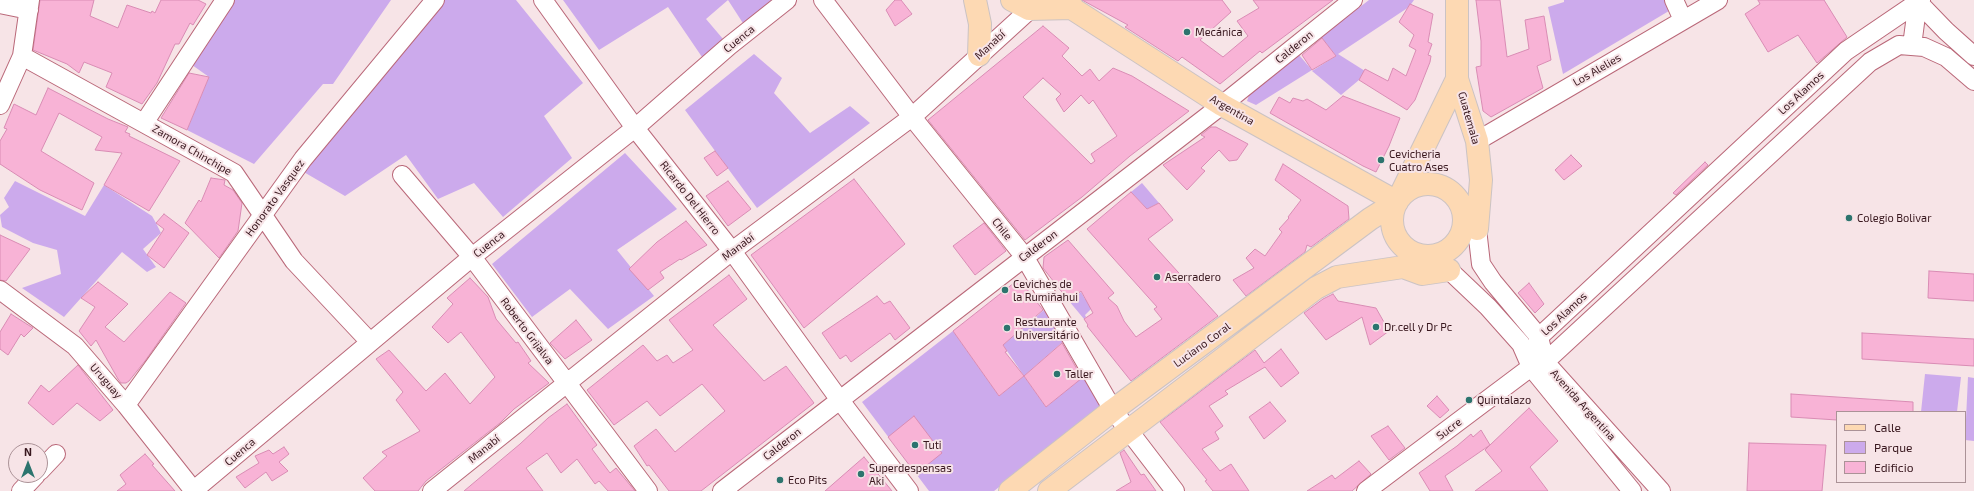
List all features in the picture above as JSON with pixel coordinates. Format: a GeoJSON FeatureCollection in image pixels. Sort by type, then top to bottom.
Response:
{"type":"FeatureCollection","features":[{"type":"Feature","properties":{"kind":"main road"},"geometry":{"type":"LineString","coordinates":[[975,0],[980,24],[979,55]]}},
{"type":"Feature","properties":{"kind":"main road","name":"Guatemala"},"geometry":{"type":"LineString","coordinates":[[1457,0],[1457,79],[1477,141],[1481,180],[1477,229]]}},
{"type":"Feature","properties":{"kind":"main road"},"geometry":{"type":"LineString","coordinates":[[1027,3],[1066,4]]}},
{"type":"Feature","properties":{"kind":"main road","name":"Argentina"},"geometry":{"type":"LineString","coordinates":[[1066,4],[1222,105],[1397,202]]}},
{"type":"Feature","properties":{"kind":"main road","name":"Guatemala"},"geometry":{"type":"LineString","coordinates":[[1397,202],[1457,79]]}},
{"type":"Feature","properties":{"kind":"main road","name":"Luciano Coral"},"geometry":{"type":"LineString","coordinates":[[1010,491],[1113,410],[1370,219],[1397,202]]}},
{"type":"Feature","properties":{"kind":"main road","name":"Luciano Coral"},"geometry":{"type":"LineString","coordinates":[[1049,491],[1316,288],[1337,277],[1403,267],[1422,274],[1449,270]]}},
{"type":"Feature","properties":{"kind":"street"},"geometry":{"type":"LineString","coordinates":[[144,123],[225,0]]}},
{"type":"Feature","properties":{"kind":"street","name":"Honorato Vasquez"},"geometry":{"type":"LineString","coordinates":[[126,405],[303,159],[435,0]]}},
{"type":"Feature","properties":{"kind":"street","name":"Ricardo Del Hierro"},"geometry":{"type":"LineString","coordinates":[[543,0],[635,128],[732,251],[839,399],[909,491]]}},
{"type":"Feature","properties":{"kind":"street","name":"Cuenca"},"geometry":{"type":"LineString","coordinates":[[194,491],[472,257],[635,128],[730,46],[787,0]]}},
{"type":"Feature","properties":{"kind":"street","name":"Chile"},"geometry":{"type":"LineString","coordinates":[[823,0],[912,118],[1024,256],[1113,410],[1175,491]]}},
{"type":"Feature","properties":{"kind":"street","name":"Calderon"},"geometry":{"type":"LineString","coordinates":[[722,491],[1024,256],[1222,105],[1353,0]]}},
{"type":"Feature","properties":{"kind":"street"},"geometry":{"type":"LineString","coordinates":[[1674,0],[1683,20]]}},
{"type":"Feature","properties":{"kind":"street","name":"Los Alelies"},"geometry":{"type":"LineString","coordinates":[[1477,141],[1718,0]]}},
{"type":"Feature","properties":{"kind":"street"},"geometry":{"type":"LineString","coordinates":[[1912,46],[1919,1]]}},
{"type":"Feature","properties":{"kind":"street"},"geometry":{"type":"LineString","coordinates":[[1919,1],[1946,31],[1974,56]]}},
{"type":"Feature","properties":{"kind":"street","name":"Los Alamos"},"geometry":{"type":"LineString","coordinates":[[1538,364],[1539,337],[1846,51],[1919,1]]}},
{"type":"Feature","properties":{"kind":"street","name":"Manabí"},"geometry":{"type":"LineString","coordinates":[[432,491],[732,251],[912,118],[979,55],[1027,3]]}},
{"type":"Feature","properties":{"kind":"street"},"geometry":{"type":"LineString","coordinates":[[0,4],[29,5],[22,56],[0,105]]}},
{"type":"Feature","properties":{"kind":"street","name":"Los Alamos"},"geometry":{"type":"LineString","coordinates":[[1538,364],[1870,62],[1899,46],[1924,47],[1946,57],[1974,81]]}},
{"type":"Feature","properties":{"kind":"street","name":"Zamora Chinchipe"},"geometry":{"type":"LineString","coordinates":[[22,56],[234,173],[294,261],[370,342]]}},
{"type":"Feature","properties":{"kind":"street","name":"Roberto Grijalva"},"geometry":{"type":"LineString","coordinates":[[402,175],[472,257],[648,491]]}},
{"type":"Feature","properties":{"kind":"street"},"geometry":{"type":"LineString","coordinates":[[1477,229],[1481,264],[1493,282],[1539,337]]}},
{"type":"Feature","properties":{"kind":"street","name":"Avenida Argentina"},"geometry":{"type":"LineString","coordinates":[[1449,270],[1488,307],[1538,364],[1660,491]]}},
{"type":"Feature","properties":{"kind":"street","name":"Uruguay"},"geometry":{"type":"LineString","coordinates":[[0,290],[75,346],[126,405],[194,491]]}},
{"type":"Feature","properties":{"kind":"street","name":"Avenida Argentina"},"geometry":{"type":"LineString","coordinates":[[1538,364],[1632,491]]}},
{"type":"Feature","properties":{"kind":"street","name":"Sucre"},"geometry":{"type":"LineString","coordinates":[[1366,491],[1538,364]]}},
{"type":"Feature","properties":{"kind":"street"},"geometry":{"type":"LineString","coordinates":[[48,462],[56,454]]}},
{"type":"Feature","properties":{"kind":"street"},"geometry":{"type":"LineString","coordinates":[[21,491],[28,483]]}},
{"type":"Feature","properties":{"kind":"green space"},"geometry":{"type":"Polygon","coordinates":[[[235,0],[391,0],[333,84],[323,84],[254,164],[187,130],[209,77],[185,60],[235,0]]]}},
{"type":"Feature","properties":{"kind":"green space"},"geometry":{"type":"Polygon","coordinates":[[[439,0],[516,0],[583,83],[544,116],[572,158],[503,217],[474,183],[438,199],[406,155],[345,196],[302,171],[439,0]]]}},
{"type":"Feature","properties":{"kind":"green space"},"geometry":{"type":"Polygon","coordinates":[[[563,0],[728,0],[706,19],[729,46],[702,57],[668,7],[599,50],[563,0]]]}},
{"type":"Feature","properties":{"kind":"green space"},"geometry":{"type":"Polygon","coordinates":[[[728,0],[774,0],[748,31],[728,0]]]}},
{"type":"Feature","properties":{"kind":"green space"},"geometry":{"type":"Polygon","coordinates":[[[1369,0],[1414,0],[1409,7],[1338,54],[1365,71],[1359,80],[1341,95],[1312,71],[1336,56],[1321,37],[1369,0]]]}},
{"type":"Feature","properties":{"kind":"green space"},"geometry":{"type":"Polygon","coordinates":[[[1564,0],[1683,0],[1684,2],[1563,74],[1548,7],[1564,2],[1564,0]]]}},
{"type":"Feature","properties":{"kind":"green space"},"geometry":{"type":"Polygon","coordinates":[[[754,54],[782,78],[774,93],[810,133],[850,106],[870,123],[757,208],[685,110],[754,54]]]}},
{"type":"Feature","properties":{"kind":"green space"},"geometry":{"type":"Polygon","coordinates":[[[1299,55],[1312,70],[1256,105],[1247,101],[1250,92],[1299,55]]]}},
{"type":"Feature","properties":{"kind":"green space"},"geometry":{"type":"Polygon","coordinates":[[[625,153],[677,209],[617,250],[654,296],[608,329],[570,289],[532,317],[492,264],[625,153]]]}},
{"type":"Feature","properties":{"kind":"green space"},"geometry":{"type":"Polygon","coordinates":[[[15,181],[85,216],[104,185],[152,216],[161,233],[143,249],[156,267],[147,272],[122,252],[64,317],[22,288],[61,274],[57,250],[33,243],[2,227],[0,215],[9,207],[4,198],[15,181]]]}},
{"type":"Feature","properties":{"kind":"green space"},"geometry":{"type":"Polygon","coordinates":[[[1142,183],[1159,203],[1147,209],[1131,192],[1142,183]]]}},
{"type":"Feature","properties":{"kind":"green space"},"geometry":{"type":"Polygon","coordinates":[[[1081,292],[1085,299],[1088,299],[1092,308],[1085,315],[1086,317],[1084,319],[1069,301],[1081,292]]]}},
{"type":"Feature","properties":{"kind":"green space"},"geometry":{"type":"Polygon","coordinates":[[[1044,310],[1066,339],[1024,376],[1003,345],[1044,310]]]}},
{"type":"Feature","properties":{"kind":"green space"},"geometry":{"type":"Polygon","coordinates":[[[953,331],[999,396],[1024,376],[1046,407],[1090,371],[1112,399],[994,491],[929,491],[862,402],[953,331]]]}},
{"type":"Feature","properties":{"kind":"green space"},"geometry":{"type":"Polygon","coordinates":[[[1925,374],[1961,377],[1957,411],[1921,411],[1925,374]]]}},
{"type":"Feature","properties":{"kind":"green space"},"geometry":{"type":"Polygon","coordinates":[[[1968,377],[1974,378],[1974,441],[1966,440],[1968,377]]]}},
{"type":"Feature","properties":{"kind":"building"},"geometry":{"type":"Polygon","coordinates":[[[40,0],[94,0],[90,16],[118,28],[127,5],[155,13],[161,0],[198,0],[206,4],[193,25],[190,23],[179,44],[175,44],[157,83],[142,104],[106,87],[112,73],[84,62],[79,73],[67,64],[33,50],[40,0]]]}},
{"type":"Feature","properties":{"kind":"building"},"geometry":{"type":"Polygon","coordinates":[[[895,0],[901,0],[912,14],[895,26],[886,10],[895,0]]]}},
{"type":"Feature","properties":{"kind":"building"},"geometry":{"type":"Polygon","coordinates":[[[1082,0],[1222,0],[1231,12],[1200,40],[1223,57],[1248,36],[1237,21],[1259,8],[1253,0],[1333,0],[1262,53],[1260,51],[1220,84],[1182,57],[1178,61],[1125,27],[1128,25],[1082,0]]]}},
{"type":"Feature","properties":{"kind":"building"},"geometry":{"type":"Polygon","coordinates":[[[1476,0],[1500,0],[1507,57],[1529,49],[1525,20],[1544,16],[1551,60],[1537,66],[1543,88],[1491,117],[1483,111],[1476,67],[1481,66],[1481,41],[1476,0]]]}},
{"type":"Feature","properties":{"kind":"building"},"geometry":{"type":"Polygon","coordinates":[[[1758,0],[1824,0],[1847,37],[1817,63],[1798,35],[1768,52],[1745,14],[1760,4],[1758,0]]]}},
{"type":"Feature","properties":{"kind":"building"},"geometry":{"type":"Polygon","coordinates":[[[1410,4],[1433,14],[1428,42],[1432,44],[1428,55],[1431,56],[1430,62],[1415,100],[1407,110],[1359,80],[1365,69],[1388,81],[1393,68],[1406,76],[1416,50],[1409,46],[1414,35],[1399,22],[1410,4]]]}},
{"type":"Feature","properties":{"kind":"building"},"geometry":{"type":"Polygon","coordinates":[[[1043,26],[1069,48],[1062,56],[1082,76],[1090,69],[1099,81],[1113,68],[1132,76],[1189,111],[1130,156],[1082,197],[1025,240],[928,120],[1043,26]],[[1043,78],[1023,97],[1091,164],[1095,161],[1091,154],[1117,136],[1093,100],[1089,104],[1081,95],[1064,112],[1056,99],[1061,94],[1043,78]]]}},
{"type":"Feature","properties":{"kind":"building"},"geometry":{"type":"Polygon","coordinates":[[[1322,38],[1336,56],[1312,70],[1302,55],[1322,38]]]}},
{"type":"Feature","properties":{"kind":"building"},"geometry":{"type":"Polygon","coordinates":[[[189,73],[209,77],[187,130],[161,118],[189,73]]]}},
{"type":"Feature","properties":{"kind":"building"},"geometry":{"type":"Polygon","coordinates":[[[48,88],[108,119],[128,127],[125,132],[130,134],[129,136],[180,161],[149,211],[104,185],[122,153],[95,150],[102,137],[59,113],[41,151],[94,183],[82,210],[40,190],[0,164],[0,141],[7,129],[4,128],[14,104],[36,115],[48,88]]]}},
{"type":"Feature","properties":{"kind":"building"},"geometry":{"type":"Polygon","coordinates":[[[1343,96],[1400,118],[1389,146],[1376,172],[1270,113],[1279,97],[1290,103],[1293,98],[1303,101],[1307,99],[1326,110],[1343,96]]]}},
{"type":"Feature","properties":{"kind":"building"},"geometry":{"type":"Polygon","coordinates":[[[1211,127],[1216,127],[1248,144],[1237,160],[1229,161],[1219,150],[1201,168],[1205,171],[1187,190],[1163,165],[1205,137],[1201,135],[1211,127]]]}},
{"type":"Feature","properties":{"kind":"building"},"geometry":{"type":"Polygon","coordinates":[[[715,151],[728,168],[717,176],[704,158],[715,151]]]}},
{"type":"Feature","properties":{"kind":"building"},"geometry":{"type":"Polygon","coordinates":[[[1571,155],[1582,166],[1564,180],[1555,170],[1571,155]]]}},
{"type":"Feature","properties":{"kind":"building"},"geometry":{"type":"Polygon","coordinates":[[[1705,162],[1708,165],[1676,195],[1673,193],[1705,162]]]}},
{"type":"Feature","properties":{"kind":"building"},"geometry":{"type":"Polygon","coordinates":[[[1283,164],[1348,206],[1349,219],[1311,247],[1307,245],[1305,252],[1246,296],[1233,280],[1254,268],[1246,258],[1255,249],[1265,256],[1282,232],[1279,229],[1289,218],[1288,217],[1301,200],[1275,180],[1283,164]]]}},
{"type":"Feature","properties":{"kind":"building"},"geometry":{"type":"Polygon","coordinates":[[[211,178],[225,180],[224,185],[233,190],[242,203],[238,231],[219,258],[185,223],[199,200],[201,202],[211,178]]]}},
{"type":"Feature","properties":{"kind":"building"},"geometry":{"type":"Polygon","coordinates":[[[854,179],[905,244],[804,328],[751,255],[854,179]]]}},
{"type":"Feature","properties":{"kind":"building"},"geometry":{"type":"Polygon","coordinates":[[[728,181],[751,209],[728,226],[706,196],[728,181]]]}},
{"type":"Feature","properties":{"kind":"building"},"geometry":{"type":"Polygon","coordinates":[[[1131,192],[1147,209],[1159,203],[1173,220],[1148,239],[1218,316],[1131,381],[1087,326],[1088,325],[1084,319],[1093,313],[1081,291],[1069,301],[1043,268],[1044,257],[1068,240],[1114,293],[1108,298],[1117,306],[1124,321],[1136,337],[1162,319],[1154,309],[1157,307],[1087,229],[1131,192]]]}},
{"type":"Feature","properties":{"kind":"building"},"geometry":{"type":"Polygon","coordinates":[[[164,214],[189,233],[164,268],[147,255],[164,229],[156,223],[164,214]]]}},
{"type":"Feature","properties":{"kind":"building"},"geometry":{"type":"Polygon","coordinates":[[[686,221],[707,245],[681,260],[680,259],[660,272],[664,278],[648,290],[629,269],[657,242],[686,221]]]}},
{"type":"Feature","properties":{"kind":"building"},"geometry":{"type":"Polygon","coordinates":[[[984,223],[1006,251],[975,275],[953,246],[984,223]]]}},
{"type":"Feature","properties":{"kind":"building"},"geometry":{"type":"Polygon","coordinates":[[[0,235],[30,249],[6,281],[0,280],[0,235]]]}},
{"type":"Feature","properties":{"kind":"building"},"geometry":{"type":"Polygon","coordinates":[[[1929,271],[1974,274],[1974,301],[1928,298],[1929,271]]]}},
{"type":"Feature","properties":{"kind":"building"},"geometry":{"type":"Polygon","coordinates":[[[729,275],[747,299],[713,325],[764,381],[786,366],[814,403],[701,491],[669,491],[649,465],[647,466],[634,446],[656,429],[675,452],[725,411],[702,384],[660,416],[647,401],[614,425],[587,390],[643,345],[657,361],[667,355],[673,363],[693,350],[669,320],[729,275]]]}},
{"type":"Feature","properties":{"kind":"building"},"geometry":{"type":"Polygon","coordinates":[[[470,278],[488,297],[496,319],[516,343],[518,342],[531,361],[528,363],[549,383],[514,409],[500,423],[426,481],[418,491],[375,491],[363,478],[387,456],[382,452],[420,431],[396,400],[403,392],[376,359],[389,350],[426,391],[445,373],[470,404],[495,377],[461,332],[448,343],[432,327],[453,304],[447,298],[470,278]]]}},
{"type":"Feature","properties":{"kind":"building"},"geometry":{"type":"Polygon","coordinates":[[[1019,279],[1043,310],[1003,345],[1007,351],[1005,352],[1024,376],[999,396],[953,331],[1019,279]]]}},
{"type":"Feature","properties":{"kind":"building"},"geometry":{"type":"Polygon","coordinates":[[[98,282],[128,304],[105,327],[124,342],[170,292],[186,303],[145,361],[126,383],[121,383],[118,379],[96,340],[91,346],[79,331],[95,307],[81,298],[98,282]]]}},
{"type":"Feature","properties":{"kind":"building"},"geometry":{"type":"Polygon","coordinates":[[[1529,283],[1544,304],[1535,313],[1518,293],[1529,283]]]}},
{"type":"Feature","properties":{"kind":"building"},"geometry":{"type":"Polygon","coordinates":[[[1333,294],[1338,301],[1376,308],[1389,331],[1370,345],[1362,317],[1326,340],[1304,313],[1323,299],[1333,294]]]}},
{"type":"Feature","properties":{"kind":"building"},"geometry":{"type":"Polygon","coordinates":[[[877,296],[884,304],[890,301],[910,328],[895,340],[890,333],[851,362],[846,355],[840,359],[822,333],[877,296]]]}},
{"type":"Feature","properties":{"kind":"building"},"geometry":{"type":"Polygon","coordinates":[[[11,314],[33,328],[24,337],[21,334],[8,355],[0,349],[0,332],[11,314]]]}},
{"type":"Feature","properties":{"kind":"building"},"geometry":{"type":"Polygon","coordinates":[[[576,320],[592,340],[565,359],[550,343],[576,320]]]}},
{"type":"Feature","properties":{"kind":"building"},"geometry":{"type":"Polygon","coordinates":[[[1862,333],[1974,339],[1974,366],[1862,359],[1862,333]]]}},
{"type":"Feature","properties":{"kind":"building","name":"Taller"},"geometry":{"type":"Polygon","coordinates":[[[1062,343],[1082,378],[1046,407],[1024,376],[1062,343]]]}},
{"type":"Feature","properties":{"kind":"building"},"geometry":{"type":"Polygon","coordinates":[[[1281,349],[1299,373],[1281,387],[1265,367],[1225,391],[1228,394],[1209,406],[1223,426],[1215,432],[1219,439],[1202,449],[1220,471],[1231,464],[1249,491],[1213,491],[1205,481],[1207,480],[1160,422],[1255,350],[1264,363],[1281,349]]]}},
{"type":"Feature","properties":{"kind":"building"},"geometry":{"type":"Polygon","coordinates":[[[78,365],[113,410],[100,421],[77,403],[53,425],[28,403],[41,385],[49,392],[78,365]]]}},
{"type":"Feature","properties":{"kind":"building"},"geometry":{"type":"Polygon","coordinates":[[[1791,394],[1913,402],[1913,411],[1836,411],[1836,420],[1791,417],[1791,394]]]}},
{"type":"Feature","properties":{"kind":"building"},"geometry":{"type":"Polygon","coordinates":[[[1437,396],[1449,410],[1440,418],[1427,406],[1437,396]]]}},
{"type":"Feature","properties":{"kind":"building"},"geometry":{"type":"Polygon","coordinates":[[[1270,402],[1286,421],[1264,439],[1249,417],[1270,402]]]}},
{"type":"Feature","properties":{"kind":"building"},"geometry":{"type":"Polygon","coordinates":[[[567,404],[597,445],[592,449],[610,473],[616,468],[635,491],[608,491],[599,481],[595,484],[577,459],[561,473],[547,453],[526,468],[543,491],[464,491],[520,444],[548,418],[567,404]]]}},
{"type":"Feature","properties":{"kind":"building"},"geometry":{"type":"Polygon","coordinates":[[[1529,408],[1558,441],[1530,467],[1548,491],[1475,491],[1502,471],[1485,450],[1529,408]]]}},
{"type":"Feature","properties":{"kind":"building","name":"Tuti"},"geometry":{"type":"Polygon","coordinates":[[[914,416],[942,453],[916,474],[888,437],[914,416]]]}},
{"type":"Feature","properties":{"kind":"building"},"geometry":{"type":"Polygon","coordinates":[[[1388,426],[1405,448],[1389,460],[1371,436],[1388,426]]]}},
{"type":"Feature","properties":{"kind":"building"},"geometry":{"type":"Polygon","coordinates":[[[1481,430],[1490,445],[1445,476],[1453,491],[1430,491],[1419,473],[1457,446],[1471,434],[1473,437],[1481,430]]]}},
{"type":"Feature","properties":{"kind":"building"},"geometry":{"type":"Polygon","coordinates":[[[1749,443],[1826,445],[1822,491],[1747,491],[1749,443]]]}},
{"type":"Feature","properties":{"kind":"building"},"geometry":{"type":"Polygon","coordinates":[[[284,447],[289,454],[279,462],[288,471],[272,481],[266,472],[245,488],[236,477],[259,463],[255,456],[269,450],[273,454],[284,447]]]}},
{"type":"Feature","properties":{"kind":"building"},"geometry":{"type":"Polygon","coordinates":[[[1124,450],[1141,475],[1144,474],[1156,491],[1116,491],[1131,482],[1120,453],[1124,450]]]}},
{"type":"Feature","properties":{"kind":"building"},"geometry":{"type":"Polygon","coordinates":[[[145,454],[154,464],[152,465],[175,491],[117,491],[126,484],[120,475],[145,454]]]}},
{"type":"Feature","properties":{"kind":"building","name":"Superdespensas Aki"},"geometry":{"type":"Polygon","coordinates":[[[864,457],[892,491],[825,491],[864,457]]]}},
{"type":"Feature","properties":{"kind":"building"},"geometry":{"type":"Polygon","coordinates":[[[1359,461],[1371,474],[1352,491],[1307,491],[1332,475],[1335,479],[1359,461]]]}},
{"type":"Feature","properties":{"kind":"place","name":"Mecánica"},"geometry":{"type":"Point","coordinates":[1187,32]}},
{"type":"Feature","properties":{"kind":"place","name":"Cevicheria Cuatro Ases"},"geometry":{"type":"Point","coordinates":[1381,160]}},
{"type":"Feature","properties":{"kind":"place","name":"Colegio Bolivar"},"geometry":{"type":"Point","coordinates":[1849,218]}},
{"type":"Feature","properties":{"kind":"place","name":"Aserradero"},"geometry":{"type":"Point","coordinates":[1157,277]}},
{"type":"Feature","properties":{"kind":"place","name":"Ceviches de la Rumiñahui"},"geometry":{"type":"Point","coordinates":[1005,290]}},
{"type":"Feature","properties":{"kind":"place","name":"Dr.cell y Dr Pc"},"geometry":{"type":"Point","coordinates":[1376,327]}},
{"type":"Feature","properties":{"kind":"place","name":"Restaurante Universitário"},"geometry":{"type":"Point","coordinates":[1007,328]}},
{"type":"Feature","properties":{"kind":"place","name":"Taller"},"geometry":{"type":"Point","coordinates":[1057,374]}},
{"type":"Feature","properties":{"kind":"place","name":"Quintalazo"},"geometry":{"type":"Point","coordinates":[1469,400]}},
{"type":"Feature","properties":{"kind":"place","name":"Tuti"},"geometry":{"type":"Point","coordinates":[915,445]}},
{"type":"Feature","properties":{"kind":"place","name":"Superdespensas Aki"},"geometry":{"type":"Point","coordinates":[861,474]}},
{"type":"Feature","properties":{"kind":"place","name":"Eco Pits"},"geometry":{"type":"Point","coordinates":[780,480]}}]}
